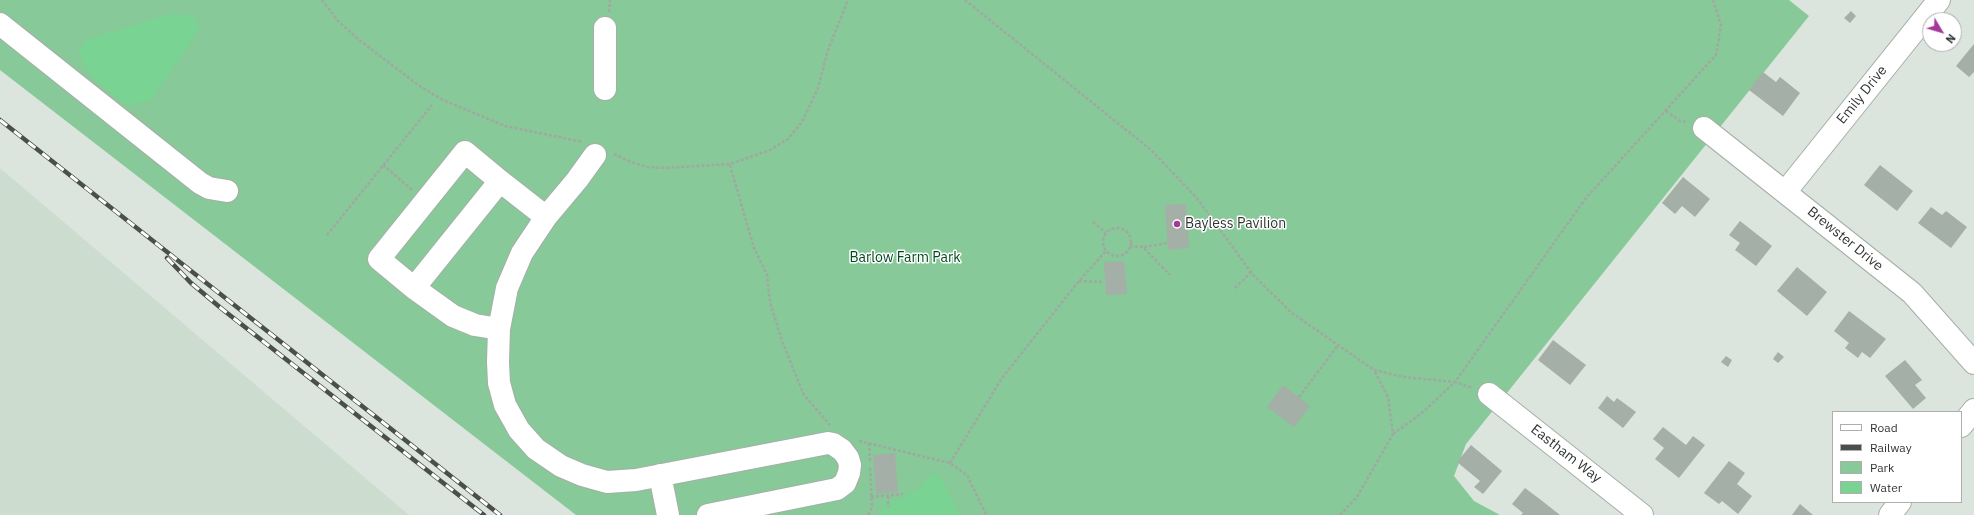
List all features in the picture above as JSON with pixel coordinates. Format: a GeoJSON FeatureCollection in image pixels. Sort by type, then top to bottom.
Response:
{"type":"FeatureCollection","features":[{"type":"Feature","properties":{"kind":"street","name":"Emily Drive"},"geometry":{"type":"LineString","coordinates":[[1786,191],[1939,0]]}},
{"type":"Feature","properties":{"kind":"street"},"geometry":{"type":"LineString","coordinates":[[0,24],[200,183],[218,190],[228,191]]}},
{"type":"Feature","properties":{"kind":"street"},"geometry":{"type":"LineString","coordinates":[[605,28],[605,89]]}},
{"type":"Feature","properties":{"kind":"street","name":"Brewster Drive"},"geometry":{"type":"LineString","coordinates":[[1704,128],[1786,191],[1912,293],[1974,363]]}},
{"type":"Feature","properties":{"kind":"street"},"geometry":{"type":"LineString","coordinates":[[597,150],[577,180],[546,217],[522,252],[507,288],[499,329],[499,383],[505,405],[519,430],[536,449],[561,466],[582,475],[607,482],[636,480],[828,443],[833,444],[842,450],[848,458],[850,465],[849,473],[845,483],[837,489],[708,515]]}},
{"type":"Feature","properties":{"kind":"street"},"geometry":{"type":"LineString","coordinates":[[499,329],[475,326],[453,316],[414,288],[379,259],[465,152],[546,217]]}},
{"type":"Feature","properties":{"kind":"street"},"geometry":{"type":"LineString","coordinates":[[414,288],[500,181]]}},
{"type":"Feature","properties":{"kind":"street","name":"Eastham Way"},"geometry":{"type":"LineString","coordinates":[[1489,394],[1642,515]]}},
{"type":"Feature","properties":{"kind":"street"},"geometry":{"type":"LineString","coordinates":[[1962,425],[1974,410]]}},
{"type":"Feature","properties":{"kind":"street"},"geometry":{"type":"LineString","coordinates":[[660,475],[668,515]]}},
{"type":"Feature","properties":{"kind":"street"},"geometry":{"type":"LineString","coordinates":[[1890,515],[1899,503]]}},
{"type":"Feature","properties":{"kind":"path"},"geometry":{"type":"LineString","coordinates":[[322,0],[338,21],[358,39],[418,86],[443,100],[505,126],[597,150],[647,167],[665,168],[730,164],[770,150],[788,139],[802,122],[818,88],[828,50],[848,0]]}},
{"type":"Feature","properties":{"kind":"path"},"geometry":{"type":"LineString","coordinates":[[965,0],[1151,150],[1196,197],[1251,272],[1292,313],[1374,370],[1404,377],[1455,382]]}},
{"type":"Feature","properties":{"kind":"path"},"geometry":{"type":"LineString","coordinates":[[1340,515],[1357,497],[1392,434],[1422,413],[1455,382],[1586,198],[1716,55],[1721,25],[1712,0]]}},
{"type":"Feature","properties":{"kind":"path"},"geometry":{"type":"LineString","coordinates":[[327,235],[432,105]]}},
{"type":"Feature","properties":{"kind":"path"},"geometry":{"type":"LineString","coordinates":[[1666,111],[1680,121],[1693,123],[1704,128]]}},
{"type":"Feature","properties":{"kind":"path"},"geometry":{"type":"LineString","coordinates":[[730,164],[754,248],[767,275],[770,302],[782,341],[796,378],[804,395],[813,408],[836,429]]}},
{"type":"Feature","properties":{"kind":"path"},"geometry":{"type":"LineString","coordinates":[[383,165],[413,190]]}},
{"type":"Feature","properties":{"kind":"path"},"geometry":{"type":"LineString","coordinates":[[1093,222],[1106,233]]}},
{"type":"Feature","properties":{"kind":"path"},"geometry":{"type":"LineString","coordinates":[[1114,228],[1122,229],[1129,235],[1130,246],[1123,254],[1114,256],[1106,251],[1102,242],[1106,233],[1114,228]]}},
{"type":"Feature","properties":{"kind":"path"},"geometry":{"type":"LineString","coordinates":[[1130,246],[1143,247],[1167,243]]}},
{"type":"Feature","properties":{"kind":"path"},"geometry":{"type":"LineString","coordinates":[[1143,247],[1170,275]]}},
{"type":"Feature","properties":{"kind":"path"},"geometry":{"type":"LineString","coordinates":[[950,462],[972,424],[1002,378],[1079,281],[1106,251]]}},
{"type":"Feature","properties":{"kind":"path"},"geometry":{"type":"LineString","coordinates":[[1114,256],[1114,261]]}},
{"type":"Feature","properties":{"kind":"path"},"geometry":{"type":"LineString","coordinates":[[1235,288],[1251,272]]}},
{"type":"Feature","properties":{"kind":"path"},"geometry":{"type":"LineString","coordinates":[[1079,281],[1102,282]]}},
{"type":"Feature","properties":{"kind":"path"},"geometry":{"type":"LineString","coordinates":[[1299,397],[1338,345]]}},
{"type":"Feature","properties":{"kind":"path"},"geometry":{"type":"LineString","coordinates":[[1374,370],[1388,397],[1392,434]]}},
{"type":"Feature","properties":{"kind":"path"},"geometry":{"type":"LineString","coordinates":[[854,440],[950,462],[967,475],[986,515]]}},
{"type":"Feature","properties":{"kind":"path"},"geometry":{"type":"LineString","coordinates":[[868,515],[872,507],[869,443]]}},
{"type":"Feature","properties":{"kind":"path"},"geometry":{"type":"LineString","coordinates":[[871,497],[903,494]]}},
{"type":"Feature","properties":{"kind":"path"},"geometry":{"type":"LineString","coordinates":[[888,496],[888,506]]}},
{"type":"Feature","properties":{"kind":"shaded area"},"geometry":{"type":"Polygon","coordinates":[[[0,168],[409,515],[0,515],[0,168]]]}},
{"type":"Feature","properties":{"kind":"green space","name":"Barlow Farm Park"},"geometry":{"type":"Polygon","coordinates":[[[0,0],[1789,0],[1809,16],[1466,444],[1454,476],[1474,501],[1500,515],[576,515],[0,70],[0,0]]]}},
{"type":"Feature","properties":{"kind":"water"},"geometry":{"type":"Polygon","coordinates":[[[172,14],[194,16],[200,29],[151,100],[127,105],[96,81],[78,53],[85,40],[172,14]]]}},
{"type":"Feature","properties":{"kind":"water"},"geometry":{"type":"Polygon","coordinates":[[[935,474],[940,476],[945,484],[959,515],[880,515],[884,501],[886,501],[886,509],[891,509],[891,500],[904,499],[904,495],[918,490],[931,475],[935,474]]]}},
{"type":"Feature","properties":{"kind":"building"},"geometry":{"type":"Polygon","coordinates":[[[1851,11],[1856,16],[1850,23],[1844,18],[1851,11]]]}},
{"type":"Feature","properties":{"kind":"building"},"geometry":{"type":"Polygon","coordinates":[[[1974,44],[1974,72],[1969,77],[1956,66],[1974,44]]]}},
{"type":"Feature","properties":{"kind":"building"},"geometry":{"type":"Polygon","coordinates":[[[1763,72],[1776,82],[1780,77],[1800,93],[1783,116],[1749,90],[1763,72]]]}},
{"type":"Feature","properties":{"kind":"building"},"geometry":{"type":"Polygon","coordinates":[[[1880,165],[1913,191],[1897,211],[1864,185],[1880,165]]]}},
{"type":"Feature","properties":{"kind":"building"},"geometry":{"type":"Polygon","coordinates":[[[1683,177],[1710,199],[1695,217],[1682,206],[1675,214],[1662,203],[1683,177]]]}},
{"type":"Feature","properties":{"kind":"building","name":"Bayless Pavilion"},"geometry":{"type":"Polygon","coordinates":[[[1186,204],[1189,248],[1168,250],[1165,205],[1186,204]]]}},
{"type":"Feature","properties":{"kind":"building"},"geometry":{"type":"Polygon","coordinates":[[[1931,207],[1942,215],[1946,211],[1967,227],[1951,248],[1918,223],[1931,207]]]}},
{"type":"Feature","properties":{"kind":"building"},"geometry":{"type":"Polygon","coordinates":[[[1740,221],[1772,246],[1756,266],[1735,250],[1740,243],[1729,235],[1740,221]]]}},
{"type":"Feature","properties":{"kind":"building"},"geometry":{"type":"Polygon","coordinates":[[[1124,261],[1127,294],[1106,295],[1104,262],[1124,261]]]}},
{"type":"Feature","properties":{"kind":"building"},"geometry":{"type":"Polygon","coordinates":[[[1797,267],[1827,292],[1807,316],[1777,291],[1797,267]]]}},
{"type":"Feature","properties":{"kind":"building"},"geometry":{"type":"Polygon","coordinates":[[[1849,311],[1886,339],[1870,358],[1862,352],[1858,358],[1845,348],[1849,343],[1834,331],[1849,311]]]}},
{"type":"Feature","properties":{"kind":"building"},"geometry":{"type":"Polygon","coordinates":[[[1553,340],[1586,365],[1570,385],[1538,360],[1553,340]]]}},
{"type":"Feature","properties":{"kind":"building"},"geometry":{"type":"Polygon","coordinates":[[[1778,352],[1784,357],[1778,363],[1773,359],[1778,352]]]}},
{"type":"Feature","properties":{"kind":"building"},"geometry":{"type":"Polygon","coordinates":[[[1726,356],[1732,360],[1728,367],[1721,362],[1726,356]]]}},
{"type":"Feature","properties":{"kind":"building"},"geometry":{"type":"Polygon","coordinates":[[[1905,360],[1922,380],[1915,385],[1926,398],[1913,409],[1885,376],[1905,360]]]}},
{"type":"Feature","properties":{"kind":"building"},"geometry":{"type":"Polygon","coordinates":[[[1283,385],[1310,406],[1294,427],[1267,407],[1283,385]]]}},
{"type":"Feature","properties":{"kind":"building"},"geometry":{"type":"Polygon","coordinates":[[[1607,396],[1614,402],[1617,398],[1636,412],[1623,428],[1598,408],[1607,396]]]}},
{"type":"Feature","properties":{"kind":"building"},"geometry":{"type":"Polygon","coordinates":[[[1663,427],[1686,445],[1693,436],[1705,445],[1679,478],[1655,459],[1664,448],[1653,439],[1663,427]]]}},
{"type":"Feature","properties":{"kind":"building"},"geometry":{"type":"Polygon","coordinates":[[[1471,445],[1502,471],[1483,494],[1474,487],[1480,481],[1457,462],[1471,445]]]}},
{"type":"Feature","properties":{"kind":"building"},"geometry":{"type":"Polygon","coordinates":[[[895,453],[898,492],[876,494],[873,455],[895,453]]]}},
{"type":"Feature","properties":{"kind":"building"},"geometry":{"type":"Polygon","coordinates":[[[1729,461],[1745,473],[1737,484],[1752,496],[1738,514],[1722,501],[1719,504],[1704,493],[1729,461]]]}},
{"type":"Feature","properties":{"kind":"building"},"geometry":{"type":"Polygon","coordinates":[[[1525,488],[1560,515],[1521,515],[1523,513],[1512,504],[1525,488]]]}},
{"type":"Feature","properties":{"kind":"building"},"geometry":{"type":"Polygon","coordinates":[[[1800,504],[1813,515],[1792,515],[1800,504]]]}},
{"type":"Feature","properties":{"kind":"railway"},"geometry":{"type":"LineString","coordinates":[[0,120],[500,515]]}},
{"type":"Feature","properties":{"kind":"railway"},"geometry":{"type":"LineString","coordinates":[[167,258],[191,283],[222,309],[484,515]]}},
{"type":"Feature","properties":{"kind":"place","name":"Bayless Pavilion"},"geometry":{"type":"Point","coordinates":[1177,224]}}]}
